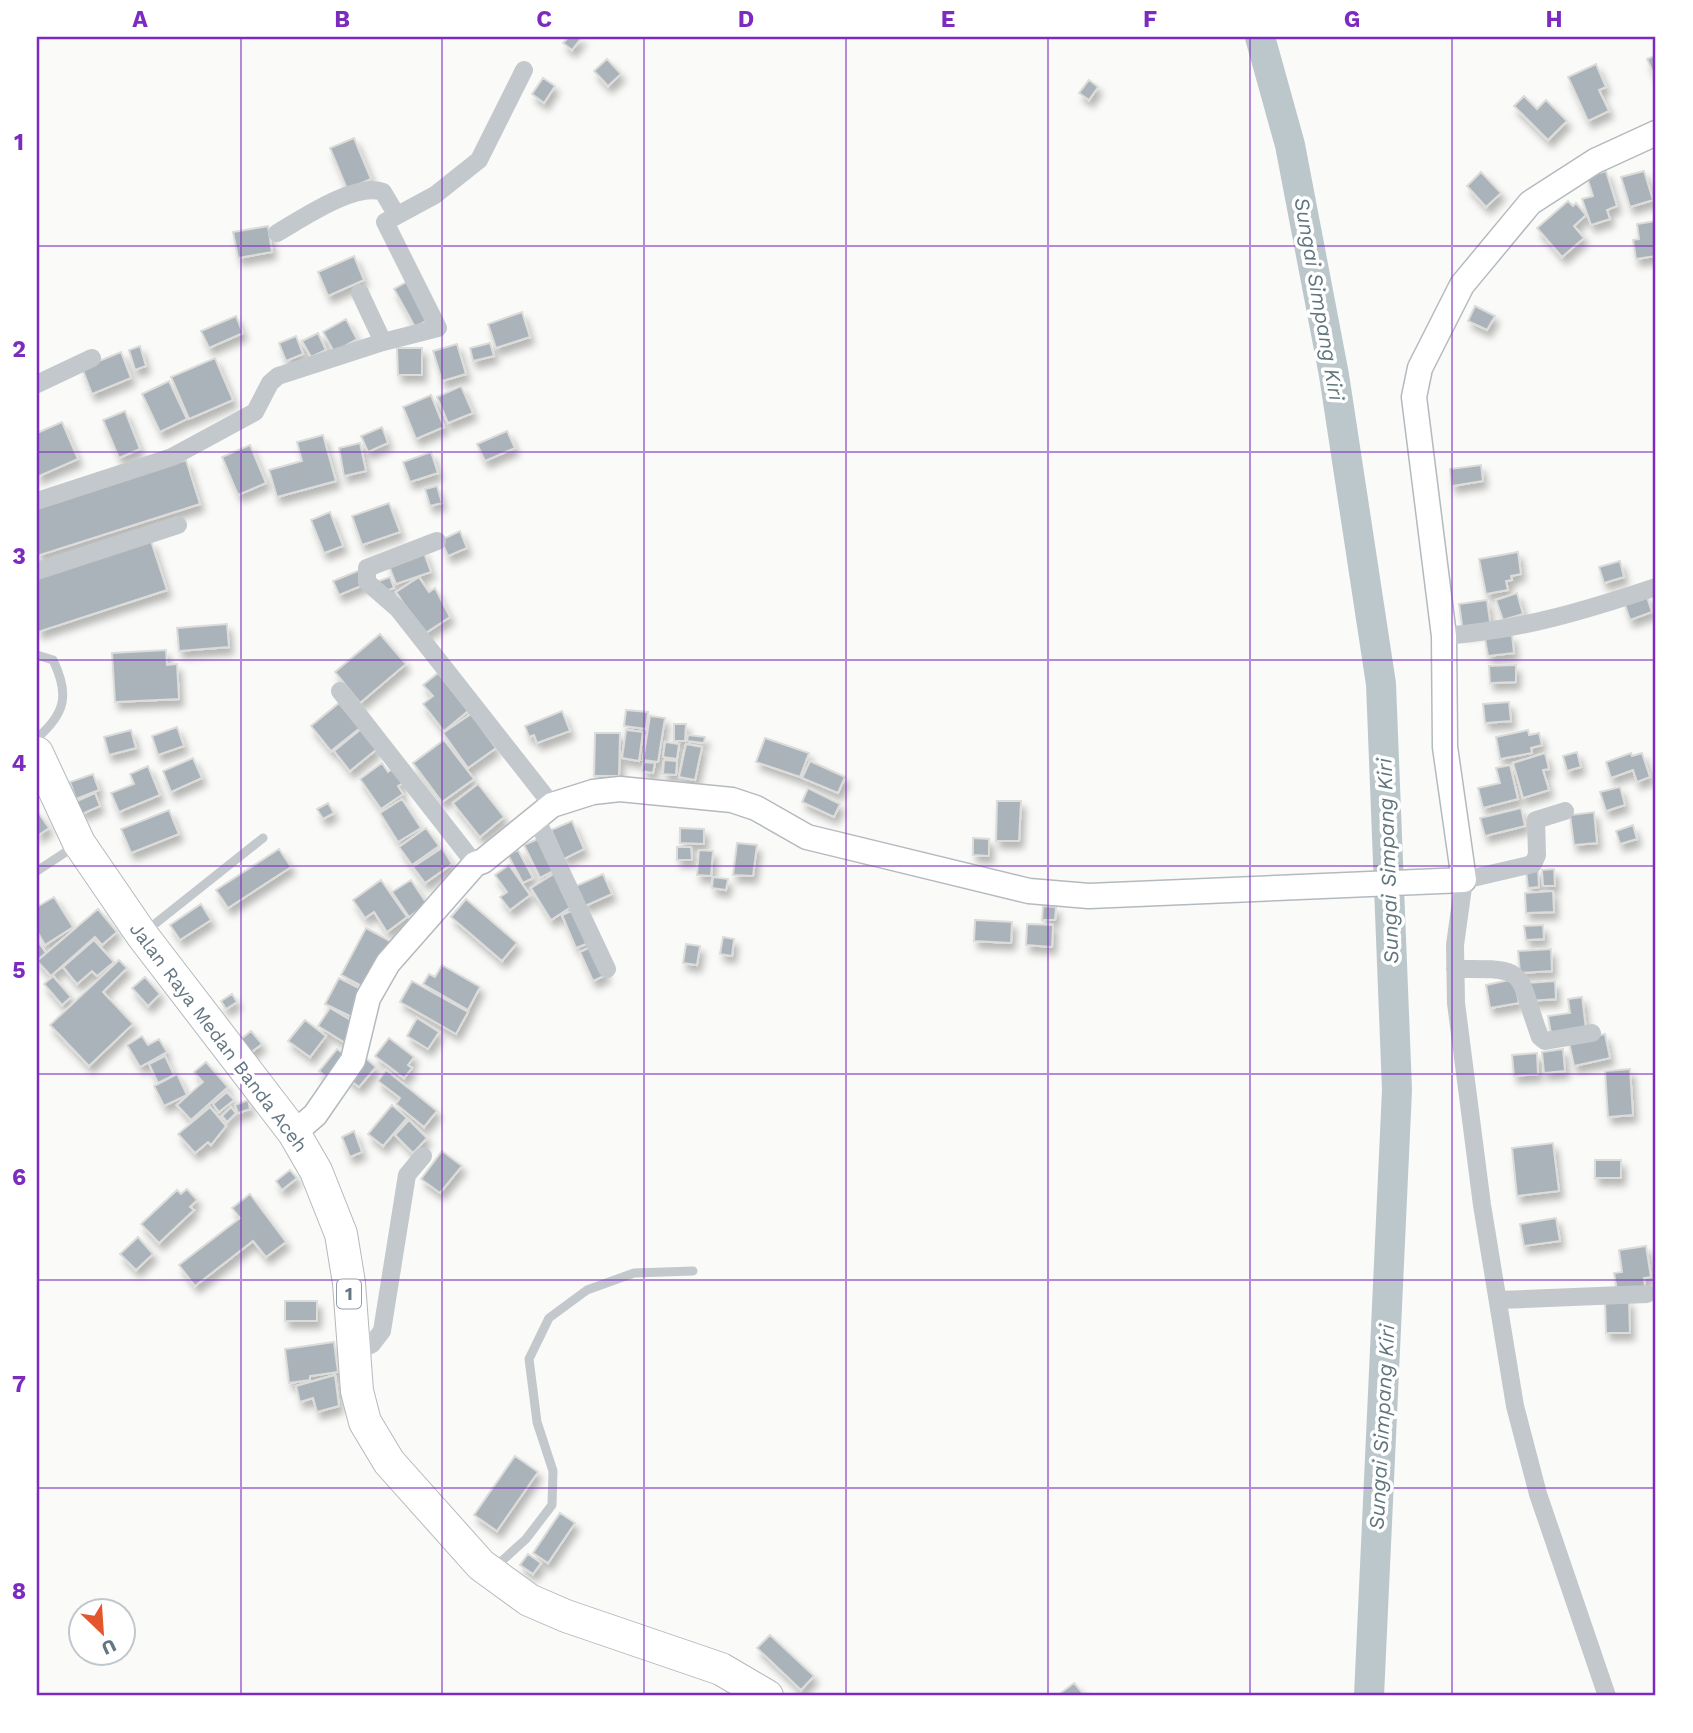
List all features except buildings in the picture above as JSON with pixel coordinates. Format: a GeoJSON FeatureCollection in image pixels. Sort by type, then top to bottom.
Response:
{"type":"FeatureCollection","features":[{"type":"Feature","properties":{"kind":"highway","name":"Jalan Raya Medan Banda Aceh"},"geometry":{"type":"LineString","coordinates":[[37,753],[79,844],[142,935],[294,1133],[316,1171],[341,1234],[349,1283],[356,1391],[374,1441],[413,1492],[491,1571],[529,1600],[566,1616],[721,1669],[767,1696]]}},
{"type":"Feature","properties":{"kind":"street"},"geometry":{"type":"LineString","coordinates":[[37,500],[172,457],[255,412],[270,383],[278,376],[383,342],[438,328],[385,225],[386,219],[435,195],[479,160],[524,70]]}},
{"type":"Feature","properties":{"kind":"street"},"geometry":{"type":"LineString","coordinates":[[1607,1696],[1535,1484],[1515,1406],[1482,1205],[1456,1003],[1455,880],[1445,747],[1444,636],[1415,397],[1420,369],[1462,285],[1530,203],[1595,160],[1656,133]]}},
{"type":"Feature","properties":{"kind":"street"},"geometry":{"type":"LineString","coordinates":[[276,233],[331,203],[371,187],[383,192],[396,214]]}},
{"type":"Feature","properties":{"kind":"street"},"geometry":{"type":"LineString","coordinates":[[360,293],[383,342]]}},
{"type":"Feature","properties":{"kind":"street"},"geometry":{"type":"LineString","coordinates":[[37,384],[92,358]]}},
{"type":"Feature","properties":{"kind":"street"},"geometry":{"type":"LineString","coordinates":[[37,572],[178,525]]}},
{"type":"Feature","properties":{"kind":"street"},"geometry":{"type":"LineString","coordinates":[[437,541],[367,568],[367,582],[398,609],[544,812],[607,969]]}},
{"type":"Feature","properties":{"kind":"street"},"geometry":{"type":"LineString","coordinates":[[1444,636],[1483,633],[1550,621],[1656,587]]}},
{"type":"Feature","properties":{"kind":"street"},"geometry":{"type":"LineString","coordinates":[[340,691],[475,864]]}},
{"type":"Feature","properties":{"kind":"street"},"geometry":{"type":"LineString","coordinates":[[294,1133],[315,1115],[353,1060],[369,998],[388,963],[475,864],[544,812],[593,792],[620,789],[732,800],[755,808],[807,837],[1029,891],[1089,896],[1455,880],[1533,864],[1537,855],[1536,820],[1565,811]]}},
{"type":"Feature","properties":{"kind":"street"},"geometry":{"type":"LineString","coordinates":[[1455,969],[1504,968],[1513,971],[1523,987],[1540,1037],[1545,1041],[1592,1033]]}},
{"type":"Feature","properties":{"kind":"street"},"geometry":{"type":"LineString","coordinates":[[353,1354],[372,1344],[382,1331],[407,1175],[423,1156]]}},
{"type":"Feature","properties":{"kind":"street"},"geometry":{"type":"LineString","coordinates":[[1499,1300],[1647,1294]]}},
{"type":"Feature","properties":{"kind":"lane"},"geometry":{"type":"LineString","coordinates":[[37,655],[53,660],[63,696],[62,712],[56,722],[37,738]]}},
{"type":"Feature","properties":{"kind":"lane"},"geometry":{"type":"LineString","coordinates":[[142,935],[263,838]]}},
{"type":"Feature","properties":{"kind":"lane"},"geometry":{"type":"LineString","coordinates":[[37,871],[79,844]]}},
{"type":"Feature","properties":{"kind":"lane"},"geometry":{"type":"LineString","coordinates":[[491,1571],[526,1539],[551,1505],[553,1471],[537,1422],[529,1359],[550,1318],[587,1290],[634,1273],[693,1271]]}},
{"type":"Feature","properties":{"kind":"waterway","name":"Sungai Simpang Kiri"},"geometry":{"type":"LineString","coordinates":[[1260,37],[1290,145],[1334,375],[1381,684],[1397,1090],[1369,1696]]}}]}
